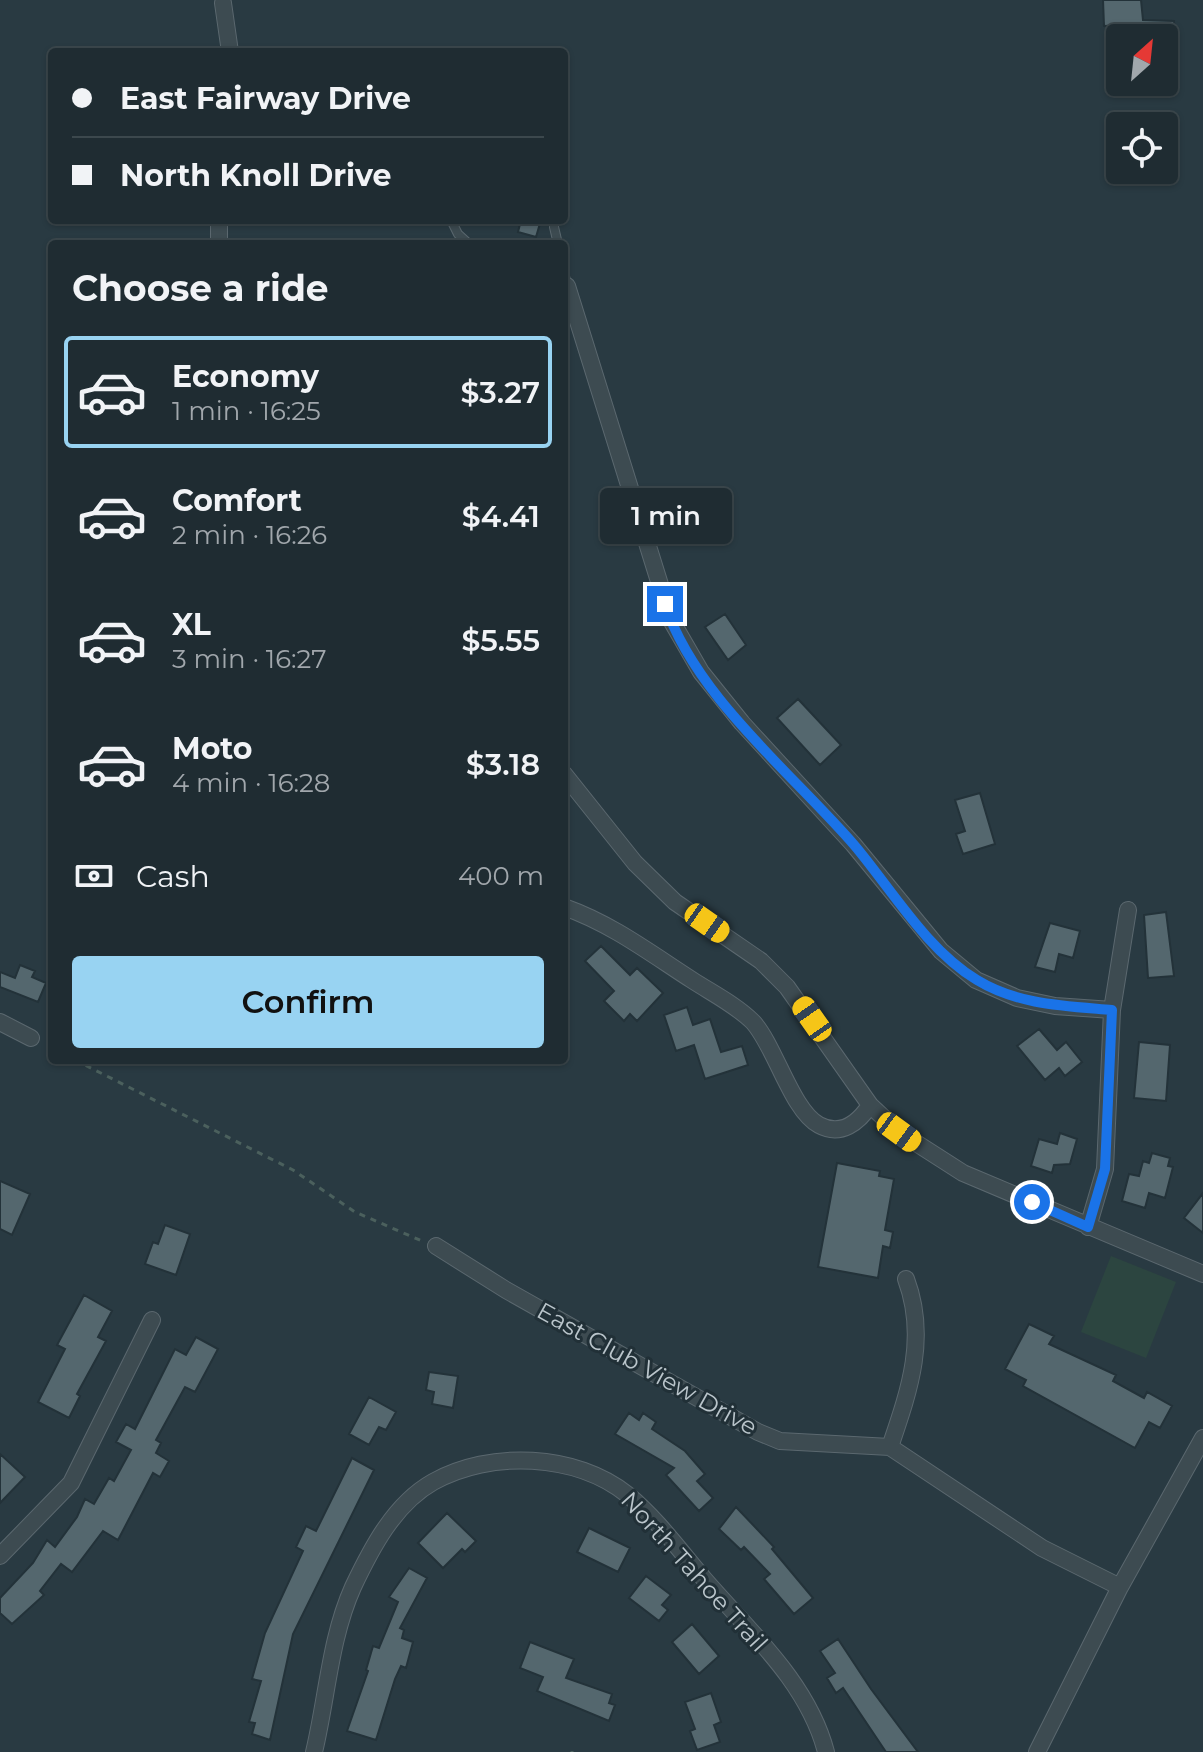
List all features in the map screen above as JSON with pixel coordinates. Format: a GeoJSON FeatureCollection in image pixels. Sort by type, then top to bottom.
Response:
{"type":"FeatureCollection","features":[{"type":"Feature","properties":{"kind":"street"},"geometry":{"type":"LineString","coordinates":[[223,3],[229,48]]}},
{"type":"Feature","properties":{"kind":"street"},"geometry":{"type":"LineString","coordinates":[[568,290],[671,620],[701,672],[742,723],[853,844],[941,951],[976,980],[1017,998],[1112,1010]]}},
{"type":"Feature","properties":{"kind":"street"},"geometry":{"type":"LineString","coordinates":[[568,779],[612,836],[675,902],[761,961],[787,987],[870,1105],[899,1132],[963,1173],[1203,1274]]}},
{"type":"Feature","properties":{"kind":"street"},"geometry":{"type":"LineString","coordinates":[[568,909],[601,921],[623,934],[753,1023],[804,1110],[819,1125],[839,1129],[851,1126],[870,1105]]}},
{"type":"Feature","properties":{"kind":"street"},"geometry":{"type":"LineString","coordinates":[[1088,1227],[1105,1169],[1112,1010],[1128,910]]}},
{"type":"Feature","properties":{"kind":"street"},"geometry":{"type":"LineString","coordinates":[[0,1022],[31,1038]]}},
{"type":"Feature","properties":{"kind":"street","name":"East Club View Drive"},"geometry":{"type":"LineString","coordinates":[[436,1246],[506,1290],[758,1432],[780,1441],[890,1447]]}},
{"type":"Feature","properties":{"kind":"street"},"geometry":{"type":"LineString","coordinates":[[906,1279],[913,1298],[915,1367],[910,1395],[890,1447],[1042,1548],[1120,1587]]}},
{"type":"Feature","properties":{"kind":"street"},"geometry":{"type":"LineString","coordinates":[[0,1556],[71,1483],[152,1320]]}},
{"type":"Feature","properties":{"kind":"street"},"geometry":{"type":"LineString","coordinates":[[1037,1752],[1120,1587],[1203,1438]]}},
{"type":"Feature","properties":{"kind":"street","name":"North Tahoe Trail"},"geometry":{"type":"LineString","coordinates":[[314,1752],[340,1623],[352,1589],[383,1532],[398,1512],[432,1482],[514,1459],[540,1460],[607,1481],[647,1512],[801,1692],[826,1752]]}},
{"type":"Feature","properties":{"kind":"lane"},"geometry":{"type":"LineString","coordinates":[[453,224],[465,240]]}},
{"type":"Feature","properties":{"kind":"lane"},"geometry":{"type":"LineString","coordinates":[[554,227],[557,240]]}},
{"type":"Feature","properties":{"kind":"path"},"geometry":{"type":"LineString","coordinates":[[83,1064],[293,1170],[355,1212],[436,1246]]}},
{"type":"Feature","properties":{"kind":"green space"},"geometry":{"type":"Polygon","coordinates":[[[1111,1256],[1176,1282],[1146,1358],[1081,1332],[1111,1256]]]}},
{"type":"Feature","properties":{"kind":"building"},"geometry":{"type":"Polygon","coordinates":[[[1103,0],[1141,0],[1143,20],[1174,21],[1174,24],[1106,24],[1104,26],[1103,0]]]}},
{"type":"Feature","properties":{"kind":"building"},"geometry":{"type":"Polygon","coordinates":[[[520,224],[540,224],[536,237],[518,232],[520,224]]]}},
{"type":"Feature","properties":{"kind":"building"},"geometry":{"type":"Polygon","coordinates":[[[725,614],[746,645],[728,660],[705,627],[725,614]]]}},
{"type":"Feature","properties":{"kind":"building"},"geometry":{"type":"Polygon","coordinates":[[[798,699],[841,745],[820,765],[777,718],[798,699]]]}},
{"type":"Feature","properties":{"kind":"building"},"geometry":{"type":"Polygon","coordinates":[[[980,793],[995,844],[963,854],[956,834],[965,831],[955,800],[980,793]]]}},
{"type":"Feature","properties":{"kind":"building"},"geometry":{"type":"Polygon","coordinates":[[[1166,912],[1174,976],[1148,978],[1144,915],[1166,912]]]}},
{"type":"Feature","properties":{"kind":"building"},"geometry":{"type":"Polygon","coordinates":[[[1050,923],[1080,931],[1073,958],[1059,954],[1055,972],[1035,967],[1050,923]]]}},
{"type":"Feature","properties":{"kind":"building"},"geometry":{"type":"Polygon","coordinates":[[[601,946],[630,975],[637,968],[663,993],[637,1021],[630,1014],[624,1021],[604,1001],[614,991],[585,961],[601,946]]]}},
{"type":"Feature","properties":{"kind":"building"},"geometry":{"type":"Polygon","coordinates":[[[20,965],[35,971],[32,977],[46,983],[38,1002],[0,987],[0,972],[15,978],[20,965]]]}},
{"type":"Feature","properties":{"kind":"building"},"geometry":{"type":"Polygon","coordinates":[[[687,1007],[693,1025],[710,1019],[721,1052],[742,1046],[748,1065],[705,1079],[694,1045],[676,1051],[664,1015],[687,1007]]]}},
{"type":"Feature","properties":{"kind":"building"},"geometry":{"type":"Polygon","coordinates":[[[1039,1029],[1057,1050],[1066,1042],[1082,1062],[1065,1076],[1059,1068],[1045,1080],[1017,1046],[1039,1029]]]}},
{"type":"Feature","properties":{"kind":"building"},"geometry":{"type":"Polygon","coordinates":[[[1139,1042],[1170,1045],[1166,1101],[1134,1098],[1139,1042]]]}},
{"type":"Feature","properties":{"kind":"building"},"geometry":{"type":"Polygon","coordinates":[[[1060,1133],[1077,1139],[1070,1164],[1054,1165],[1052,1173],[1031,1166],[1039,1139],[1057,1144],[1060,1133]]]}},
{"type":"Feature","properties":{"kind":"building"},"geometry":{"type":"Polygon","coordinates":[[[1152,1153],[1170,1158],[1168,1166],[1173,1167],[1165,1198],[1149,1193],[1145,1208],[1122,1201],[1129,1174],[1139,1176],[1143,1161],[1149,1163],[1152,1153]]]}},
{"type":"Feature","properties":{"kind":"building"},"geometry":{"type":"Polygon","coordinates":[[[837,1163],[880,1171],[879,1176],[894,1179],[885,1230],[893,1232],[890,1248],[883,1246],[878,1278],[818,1267],[837,1163]]]}},
{"type":"Feature","properties":{"kind":"building"},"geometry":{"type":"Polygon","coordinates":[[[0,1181],[30,1194],[12,1235],[0,1229],[0,1181]]]}},
{"type":"Feature","properties":{"kind":"building"},"geometry":{"type":"Polygon","coordinates":[[[1203,1193],[1203,1233],[1184,1218],[1203,1193]]]}},
{"type":"Feature","properties":{"kind":"building"},"geometry":{"type":"Polygon","coordinates":[[[165,1225],[190,1234],[176,1275],[145,1264],[153,1242],[158,1244],[165,1225]]]}},
{"type":"Feature","properties":{"kind":"building"},"geometry":{"type":"Polygon","coordinates":[[[84,1295],[112,1311],[98,1337],[106,1341],[77,1394],[80,1396],[69,1418],[38,1402],[65,1349],[57,1345],[84,1295]]]}},
{"type":"Feature","properties":{"kind":"building"},"geometry":{"type":"Polygon","coordinates":[[[1029,1324],[1054,1336],[1049,1344],[1116,1375],[1113,1381],[1144,1398],[1147,1392],[1172,1406],[1160,1428],[1149,1422],[1135,1448],[1023,1386],[1026,1380],[1005,1369],[1029,1324]]]}},
{"type":"Feature","properties":{"kind":"building"},"geometry":{"type":"Polygon","coordinates":[[[196,1337],[218,1349],[195,1392],[185,1387],[156,1440],[161,1443],[156,1453],[169,1461],[160,1477],[153,1473],[118,1540],[103,1531],[72,1572],[61,1564],[40,1591],[44,1595],[12,1624],[0,1613],[0,1598],[33,1563],[47,1540],[55,1547],[77,1517],[85,1499],[94,1504],[109,1478],[114,1481],[131,1450],[116,1442],[126,1424],[135,1429],[175,1349],[186,1355],[196,1337]]]}},
{"type":"Feature","properties":{"kind":"building"},"geometry":{"type":"Polygon","coordinates":[[[429,1372],[458,1376],[453,1408],[432,1404],[434,1392],[426,1390],[429,1372]]]}},
{"type":"Feature","properties":{"kind":"building"},"geometry":{"type":"Polygon","coordinates":[[[369,1397],[396,1412],[386,1430],[379,1427],[369,1445],[349,1434],[369,1397]]]}},
{"type":"Feature","properties":{"kind":"building"},"geometry":{"type":"Polygon","coordinates":[[[629,1413],[639,1420],[643,1413],[656,1422],[652,1429],[685,1451],[705,1474],[697,1481],[713,1498],[699,1511],[666,1475],[674,1468],[615,1434],[629,1413]]]}},
{"type":"Feature","properties":{"kind":"building"},"geometry":{"type":"Polygon","coordinates":[[[0,1454],[25,1477],[0,1503],[0,1454]]]}},
{"type":"Feature","properties":{"kind":"building"},"geometry":{"type":"Polygon","coordinates":[[[352,1458],[374,1470],[293,1634],[270,1740],[252,1734],[255,1723],[249,1722],[261,1681],[252,1679],[265,1633],[303,1551],[296,1547],[306,1526],[316,1531],[352,1458]]]}},
{"type":"Feature","properties":{"kind":"building"},"geometry":{"type":"Polygon","coordinates":[[[736,1507],[774,1547],[772,1549],[813,1598],[794,1614],[764,1579],[770,1574],[744,1547],[741,1550],[719,1529],[736,1507]]]}},
{"type":"Feature","properties":{"kind":"building"},"geometry":{"type":"Polygon","coordinates":[[[447,1513],[476,1541],[465,1552],[462,1549],[443,1568],[418,1543],[447,1513]]]}},
{"type":"Feature","properties":{"kind":"building"},"geometry":{"type":"Polygon","coordinates":[[[589,1528],[630,1548],[618,1572],[577,1552],[589,1528]]]}},
{"type":"Feature","properties":{"kind":"building"},"geometry":{"type":"Polygon","coordinates":[[[409,1568],[427,1578],[400,1628],[404,1630],[402,1638],[413,1642],[406,1668],[401,1666],[395,1679],[376,1740],[347,1731],[368,1671],[373,1646],[379,1648],[398,1602],[389,1597],[409,1568]]]}},
{"type":"Feature","properties":{"kind":"building"},"geometry":{"type":"Polygon","coordinates":[[[646,1576],[671,1595],[662,1605],[668,1610],[659,1621],[629,1598],[646,1576]]]}},
{"type":"Feature","properties":{"kind":"building"},"geometry":{"type":"Polygon","coordinates":[[[692,1624],[719,1656],[699,1674],[672,1642],[692,1624]]]}},
{"type":"Feature","properties":{"kind":"building"},"geometry":{"type":"Polygon","coordinates":[[[838,1639],[918,1752],[886,1752],[843,1688],[836,1693],[827,1678],[835,1673],[820,1651],[838,1639]]]}},
{"type":"Feature","properties":{"kind":"building"},"geometry":{"type":"Polygon","coordinates":[[[530,1642],[574,1659],[566,1678],[612,1694],[609,1703],[615,1705],[609,1721],[537,1691],[543,1677],[520,1668],[530,1642]]]}},
{"type":"Feature","properties":{"kind":"building"},"geometry":{"type":"Polygon","coordinates":[[[711,1693],[721,1722],[714,1725],[720,1742],[697,1750],[690,1731],[695,1729],[685,1702],[711,1693]]]}},
{"type":"Feature","properties":{"kind":"route"},"geometry":{"type":"LineString","coordinates":[[665,604],[701,672],[742,723],[853,844],[941,951],[976,980],[1017,998],[1055,1006],[1112,1010],[1105,1169],[1088,1227],[1032,1202]]}}]}
